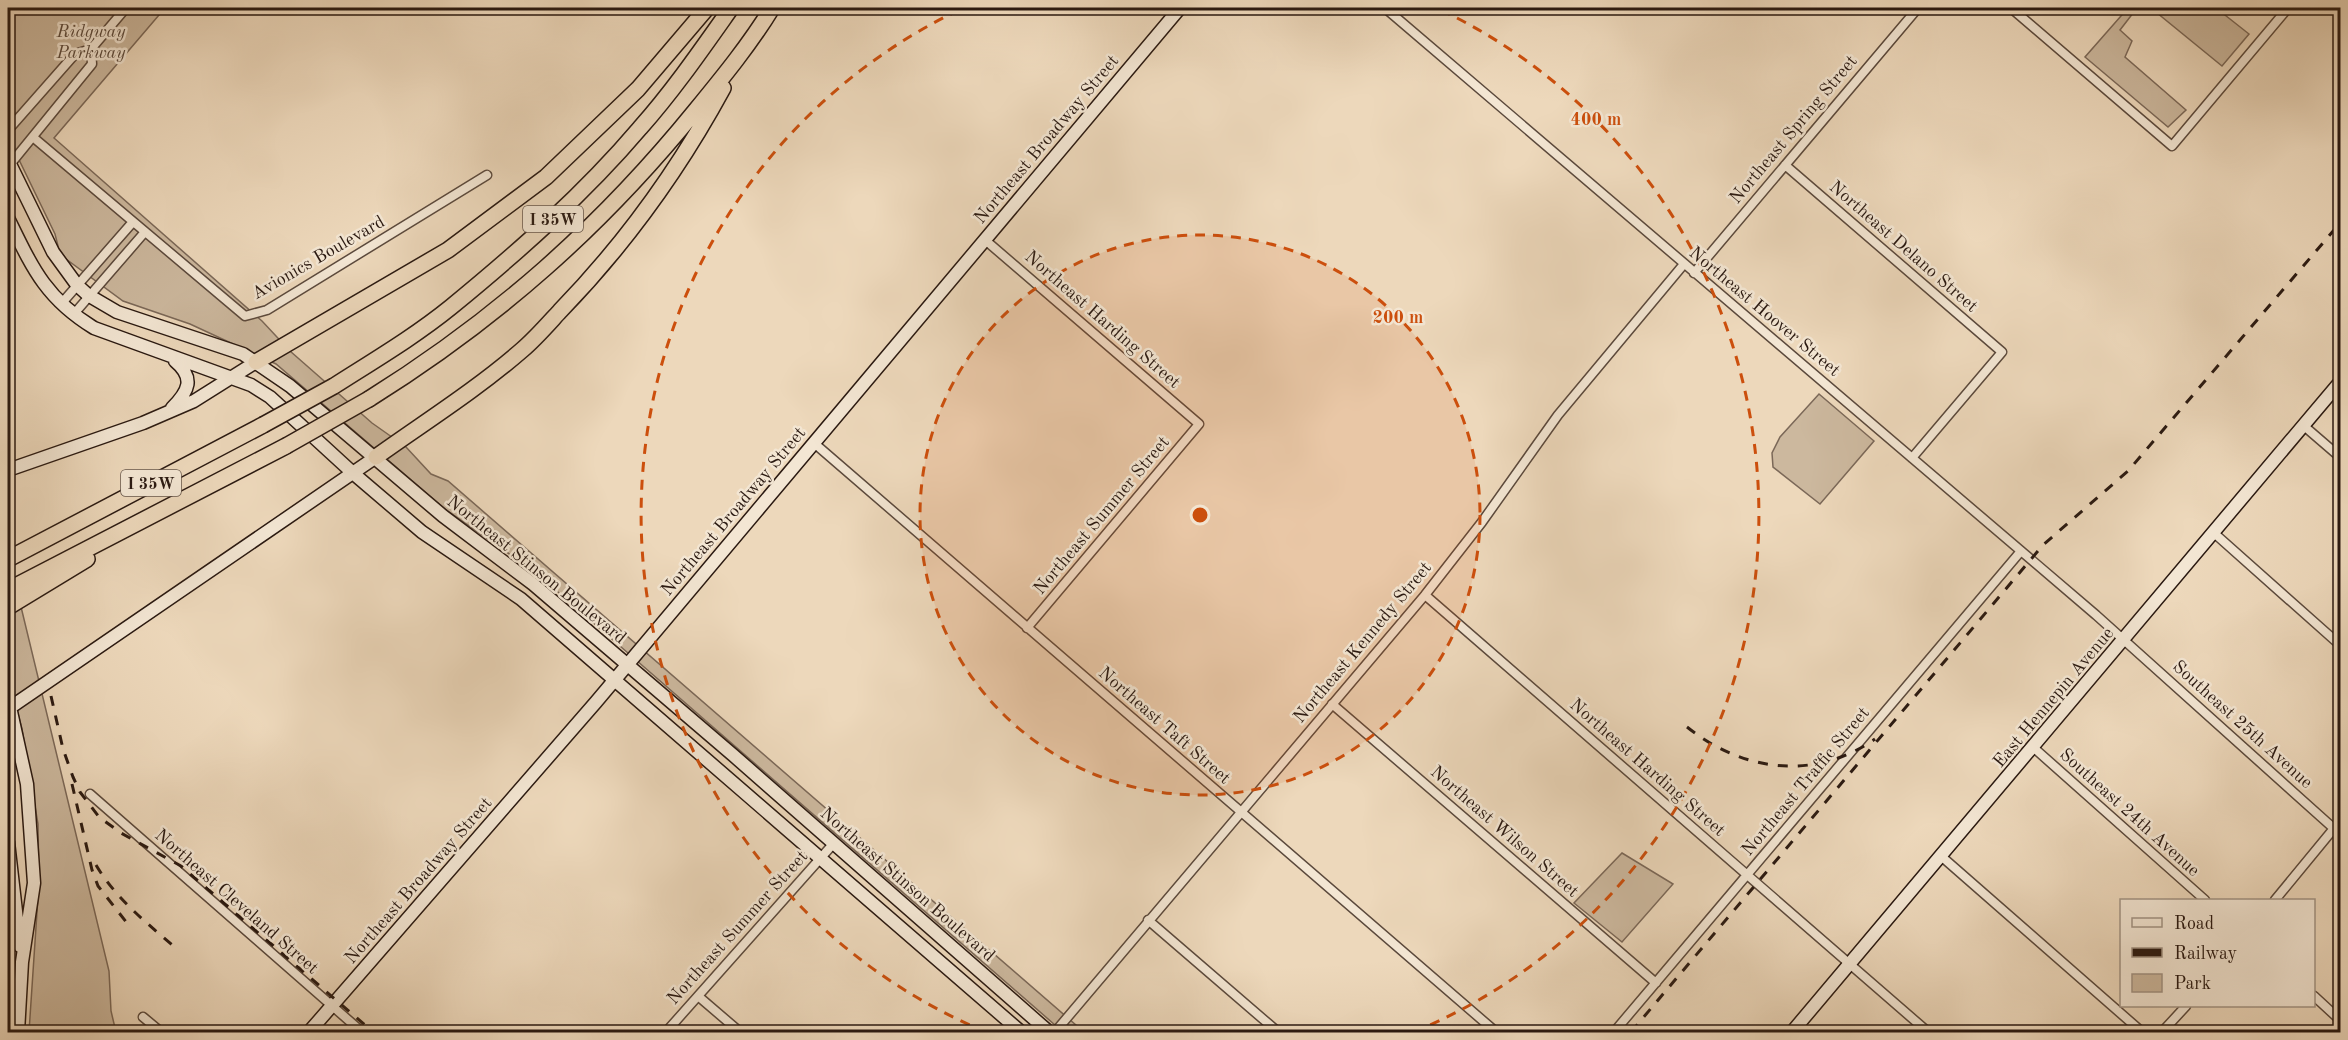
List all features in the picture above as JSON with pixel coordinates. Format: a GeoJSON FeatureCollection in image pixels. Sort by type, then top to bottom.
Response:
{"type":"FeatureCollection","features":[{"type":"Feature","properties":{"kind":"highway"},"geometry":{"type":"LineString","coordinates":[[256,362],[448,250],[546,177],[638,89],[707,8]]}},
{"type":"Feature","properties":{"kind":"highway","name":"I 35W"},"geometry":{"type":"LineString","coordinates":[[8,559],[334,386],[450,308],[550,222],[595,178],[641,128],[730,8]]}},
{"type":"Feature","properties":{"kind":"highway","name":"I 35W"},"geometry":{"type":"LineString","coordinates":[[8,590],[46,577],[286,446],[369,399],[473,329],[577,241],[627,191],[745,48],[772,8]]}},
{"type":"Feature","properties":{"kind":"highway"},"geometry":{"type":"LineString","coordinates":[[376,458],[454,404],[523,349],[592,278],[643,213],[695,140],[745,48]]}},
{"type":"Feature","properties":{"kind":"highway"},"geometry":{"type":"LineString","coordinates":[[8,607],[46,577]]}},
{"type":"Feature","properties":{"kind":"main road","name":"Northeast Broadway Street"},"geometry":{"type":"LineString","coordinates":[[309,1032],[627,666],[1180,8]]}},
{"type":"Feature","properties":{"kind":"main road","name":"Northeast Stinson Boulevard"},"geometry":{"type":"LineString","coordinates":[[8,164],[53,252],[77,285],[88,295],[117,312],[243,354],[291,386],[443,516],[533,584],[1049,1032]]}},
{"type":"Feature","properties":{"kind":"main road","name":"Northeast Stinson Boulevard"},"geometry":{"type":"LineString","coordinates":[[8,218],[36,274],[73,315],[94,328],[251,385],[270,398],[422,532],[521,599],[1021,1032]]}},
{"type":"Feature","properties":{"kind":"main road"},"geometry":{"type":"LineString","coordinates":[[166,413],[182,398],[187,386],[183,368],[169,356]]}},
{"type":"Feature","properties":{"kind":"main road"},"geometry":{"type":"LineString","coordinates":[[8,470],[123,431],[166,413],[194,400],[256,362]]}},
{"type":"Feature","properties":{"kind":"main road","name":"East Hennepin Avenue"},"geometry":{"type":"LineString","coordinates":[[1792,1032],[2034,748],[2340,382]]}},
{"type":"Feature","properties":{"kind":"main road"},"geometry":{"type":"LineString","coordinates":[[18,1032],[22,962],[34,883],[27,784],[8,704],[376,458]]}},
{"type":"Feature","properties":{"kind":"main road"},"geometry":{"type":"LineString","coordinates":[[8,842],[22,962]]}},
{"type":"Feature","properties":{"kind":"street"},"geometry":{"type":"LineString","coordinates":[[8,130],[75,54],[91,49],[126,8]]}},
{"type":"Feature","properties":{"kind":"street","name":"Northeast Hoover Street"},"geometry":{"type":"LineString","coordinates":[[1385,8],[2124,640]]}},
{"type":"Feature","properties":{"kind":"street","name":"Northeast Spring Street"},"geometry":{"type":"LineString","coordinates":[[1694,273],[1918,8]]}},
{"type":"Feature","properties":{"kind":"street"},"geometry":{"type":"LineString","coordinates":[[2011,8],[2172,146],[2288,8]]}},
{"type":"Feature","properties":{"kind":"street"},"geometry":{"type":"LineString","coordinates":[[8,164],[34,138],[92,64],[91,49]]}},
{"type":"Feature","properties":{"kind":"street","name":"Avionics Boulevard"},"geometry":{"type":"LineString","coordinates":[[34,138],[245,316],[267,310],[487,175]]}},
{"type":"Feature","properties":{"kind":"street","name":"Northeast Delano Street"},"geometry":{"type":"LineString","coordinates":[[1785,165],[2002,352],[1912,458]]}},
{"type":"Feature","properties":{"kind":"street"},"geometry":{"type":"LineString","coordinates":[[61,304],[132,223]]}},
{"type":"Feature","properties":{"kind":"street"},"geometry":{"type":"LineString","coordinates":[[73,315],[144,233]]}},
{"type":"Feature","properties":{"kind":"street","name":"Northeast Harding Street"},"geometry":{"type":"LineString","coordinates":[[984,239],[1199,424]]}},
{"type":"Feature","properties":{"kind":"street","name":"Northeast Kennedy Street"},"geometry":{"type":"LineString","coordinates":[[1055,1032],[1425,595],[1482,522],[1558,415],[1684,264]]}},
{"type":"Feature","properties":{"kind":"street","name":"Northeast Summer Street"},"geometry":{"type":"LineString","coordinates":[[1028,628],[1199,424]]}},
{"type":"Feature","properties":{"kind":"street"},"geometry":{"type":"LineString","coordinates":[[2304,426],[2340,457]]}},
{"type":"Feature","properties":{"kind":"street","name":"Northeast Taft Street"},"geometry":{"type":"LineString","coordinates":[[814,443],[1496,1032]]}},
{"type":"Feature","properties":{"kind":"street"},"geometry":{"type":"LineString","coordinates":[[2214,533],[2340,645]]}},
{"type":"Feature","properties":{"kind":"street","name":"Northeast Traffic Street"},"geometry":{"type":"LineString","coordinates":[[1614,1032],[2020,551]]}},
{"type":"Feature","properties":{"kind":"street","name":"Northeast Harding Street"},"geometry":{"type":"LineString","coordinates":[[1425,595],[1928,1032]]}},
{"type":"Feature","properties":{"kind":"street","name":"Southeast 25th Avenue"},"geometry":{"type":"LineString","coordinates":[[2124,640],[2338,828]]}},
{"type":"Feature","properties":{"kind":"street","name":"Northeast Wilson Street"},"geometry":{"type":"LineString","coordinates":[[1332,704],[1656,982]]}},
{"type":"Feature","properties":{"kind":"street","name":"Southeast 24th Avenue"},"geometry":{"type":"LineString","coordinates":[[2034,748],[2204,899]]}},
{"type":"Feature","properties":{"kind":"street","name":"Northeast Cleveland Street"},"geometry":{"type":"LineString","coordinates":[[90,794],[362,1032]]}},
{"type":"Feature","properties":{"kind":"street"},"geometry":{"type":"LineString","coordinates":[[2276,899],[2338,828]]}},
{"type":"Feature","properties":{"kind":"street","name":"Northeast Summer Street"},"geometry":{"type":"LineString","coordinates":[[666,1032],[834,843]]}},
{"type":"Feature","properties":{"kind":"street"},"geometry":{"type":"LineString","coordinates":[[1941,856],[2142,1032]]}},
{"type":"Feature","properties":{"kind":"street"},"geometry":{"type":"LineString","coordinates":[[1148,920],[1278,1032]]}},
{"type":"Feature","properties":{"kind":"street"},"geometry":{"type":"LineString","coordinates":[[698,996],[740,1032]]}},
{"type":"Feature","properties":{"kind":"street"},"geometry":{"type":"LineString","coordinates":[[2315,998],[2340,1020]]}},
{"type":"Feature","properties":{"kind":"street"},"geometry":{"type":"LineString","coordinates":[[2162,1032],[2184,1007]]}},
{"type":"Feature","properties":{"kind":"street"},"geometry":{"type":"LineString","coordinates":[[143,1017],[161,1032]]}},
{"type":"Feature","properties":{"kind":"green space","name":"Ridgway Parkway"},"geometry":{"type":"Polygon","coordinates":[[[8,8],[165,8],[54,138],[262,321],[290,351],[372,423],[406,447],[431,474],[448,481],[1084,1032],[1063,1032],[535,572],[445,509],[276,364],[190,324],[123,301],[66,259],[59,250],[55,234],[8,137],[8,8]]]}},
{"type":"Feature","properties":{"kind":"green space"},"geometry":{"type":"Polygon","coordinates":[[[2128,8],[2137,8],[2120,30],[2132,41],[2125,57],[2186,110],[2168,127],[2085,57],[2128,8]]]}},
{"type":"Feature","properties":{"kind":"green space"},"geometry":{"type":"Polygon","coordinates":[[[2151,8],[2216,8],[2249,34],[2222,66],[2151,8]]]}},
{"type":"Feature","properties":{"kind":"green space"},"geometry":{"type":"Polygon","coordinates":[[[1819,394],[1874,441],[1820,504],[1773,467],[1772,453],[1780,437],[1819,394]]]}},
{"type":"Feature","properties":{"kind":"green space"},"geometry":{"type":"Polygon","coordinates":[[[8,553],[109,971],[111,1011],[116,1032],[29,1032],[39,882],[38,824],[22,729],[8,675],[8,553]]]}},
{"type":"Feature","properties":{"kind":"green space"},"geometry":{"type":"Polygon","coordinates":[[[1622,853],[1673,884],[1622,942],[1574,903],[1622,853]]]}},
{"type":"Feature","properties":{"kind":"railway"},"geometry":{"type":"LineString","coordinates":[[1631,1032],[2043,545],[2128,471],[2340,223]]}},
{"type":"Feature","properties":{"kind":"railway"},"geometry":{"type":"LineString","coordinates":[[51,696],[63,749],[73,777],[80,792],[99,817],[121,833],[181,866],[373,1032]]}},
{"type":"Feature","properties":{"kind":"railway"},"geometry":{"type":"LineString","coordinates":[[1687,727],[1732,754],[1755,762],[1780,766],[1804,766],[1828,761],[1852,752],[1875,739]]}},
{"type":"Feature","properties":{"kind":"railway"},"geometry":{"type":"LineString","coordinates":[[72,784],[92,870],[98,886],[127,923]]}},
{"type":"Feature","properties":{"kind":"railway"},"geometry":{"type":"LineString","coordinates":[[96,865],[123,900],[177,949]]}}]}
